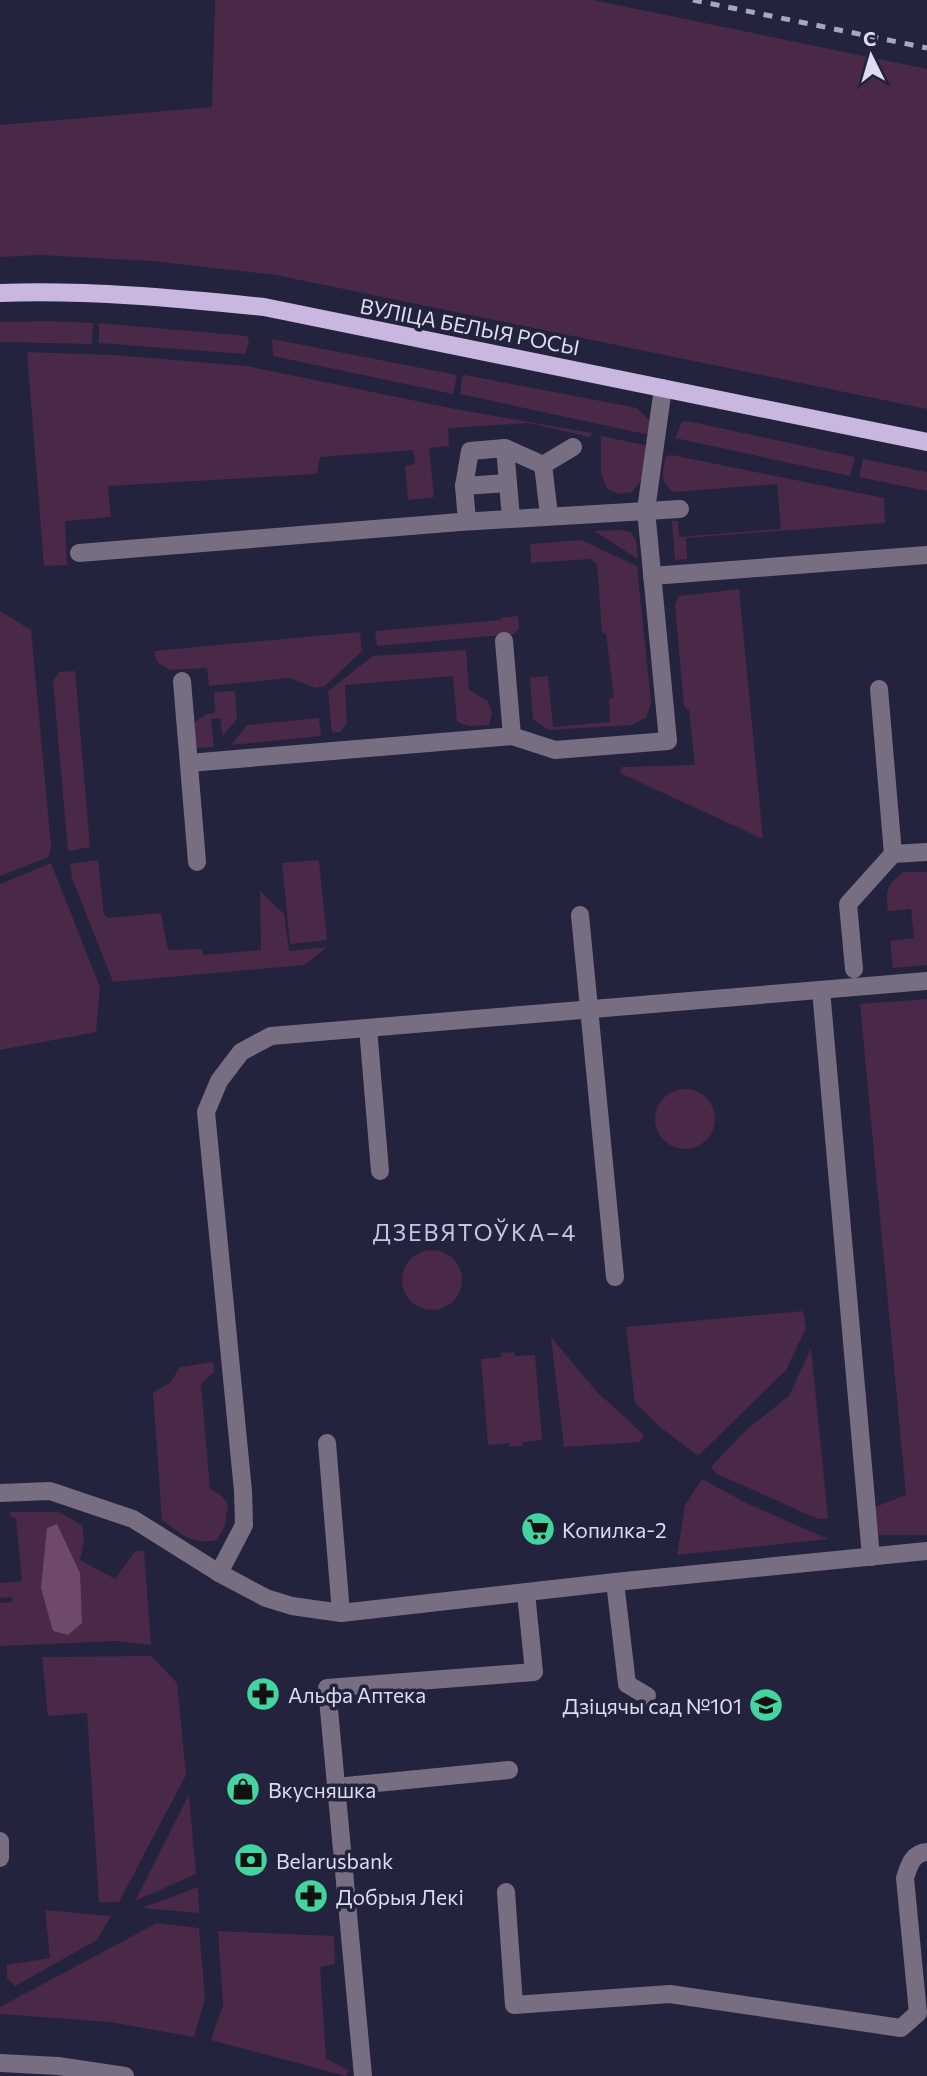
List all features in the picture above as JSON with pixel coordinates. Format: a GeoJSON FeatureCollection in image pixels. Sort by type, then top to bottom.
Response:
{"type":"FeatureCollection","features":[{"type":"Feature","properties":{"kind":"main road","name":"ВУЛІЦА БЕЛЫЯ РОСЫ"},"geometry":{"type":"LineString","coordinates":[[0,293],[93,294],[264,307],[927,442]]}},
{"type":"Feature","properties":{"kind":"street"},"geometry":{"type":"LineString","coordinates":[[189,764],[512,736],[555,750],[668,741],[646,510],[663,388]]}},
{"type":"Feature","properties":{"kind":"street"},"geometry":{"type":"LineString","coordinates":[[543,466],[573,447]]}},
{"type":"Feature","properties":{"kind":"street"},"geometry":{"type":"LineString","coordinates":[[467,521],[464,486],[470,451],[505,448],[543,466]]}},
{"type":"Feature","properties":{"kind":"street"},"geometry":{"type":"LineString","coordinates":[[505,448],[510,518]]}},
{"type":"Feature","properties":{"kind":"street"},"geometry":{"type":"LineString","coordinates":[[543,466],[549,515]]}},
{"type":"Feature","properties":{"kind":"street"},"geometry":{"type":"LineString","coordinates":[[464,486],[508,483]]}},
{"type":"Feature","properties":{"kind":"street"},"geometry":{"type":"LineString","coordinates":[[79,553],[467,521],[680,509]]}},
{"type":"Feature","properties":{"kind":"street"},"geometry":{"type":"LineString","coordinates":[[652,576],[927,555]]}},
{"type":"Feature","properties":{"kind":"street"},"geometry":{"type":"LineString","coordinates":[[504,642],[512,736]]}},
{"type":"Feature","properties":{"kind":"street"},"geometry":{"type":"LineString","coordinates":[[182,681],[197,862]]}},
{"type":"Feature","properties":{"kind":"street"},"geometry":{"type":"LineString","coordinates":[[879,690],[893,854]]}},
{"type":"Feature","properties":{"kind":"street"},"geometry":{"type":"LineString","coordinates":[[854,969],[848,904],[893,854],[927,852]]}},
{"type":"Feature","properties":{"kind":"street"},"geometry":{"type":"LineString","coordinates":[[580,915],[615,1277]]}},
{"type":"Feature","properties":{"kind":"street"},"geometry":{"type":"LineString","coordinates":[[219,1573],[244,1525],[206,1112],[219,1081],[241,1052],[271,1036],[927,981]]}},
{"type":"Feature","properties":{"kind":"street"},"geometry":{"type":"LineString","coordinates":[[821,990],[871,1557]]}},
{"type":"Feature","properties":{"kind":"street"},"geometry":{"type":"LineString","coordinates":[[368,1028],[380,1171]]}},
{"type":"Feature","properties":{"kind":"street"},"geometry":{"type":"LineString","coordinates":[[327,1443],[341,1613]]}},
{"type":"Feature","properties":{"kind":"street"},"geometry":{"type":"LineString","coordinates":[[0,1493],[50,1491],[133,1519],[219,1573],[266,1598],[292,1606],[341,1613],[615,1581],[927,1551]]}},
{"type":"Feature","properties":{"kind":"street"},"geometry":{"type":"LineString","coordinates":[[615,1581],[627,1684],[647,1696]]}},
{"type":"Feature","properties":{"kind":"street"},"geometry":{"type":"LineString","coordinates":[[363,2076],[327,1688],[534,1672],[526,1593]]}},
{"type":"Feature","properties":{"kind":"street"},"geometry":{"type":"LineString","coordinates":[[336,1787],[509,1770]]}},
{"type":"Feature","properties":{"kind":"street"},"geometry":{"type":"LineString","coordinates":[[0,1842],[0,1858]]}},
{"type":"Feature","properties":{"kind":"street"},"geometry":{"type":"LineString","coordinates":[[506,1892],[514,2005],[670,1994],[901,2028],[918,2013],[905,1878],[910,1861],[921,1852],[927,1852]]}},
{"type":"Feature","properties":{"kind":"street"},"geometry":{"type":"LineString","coordinates":[[0,2063],[58,2066],[125,2076]]}},
{"type":"Feature","properties":{"kind":"shaded area"},"geometry":{"type":"Polygon","coordinates":[[[215,0],[593,0],[927,69],[927,409],[276,275],[152,261],[41,255],[0,257],[0,125],[212,107],[215,0]]]}},
{"type":"Feature","properties":{"kind":"shaded area"},"geometry":{"type":"Polygon","coordinates":[[[0,322],[93,323],[92,344],[0,342],[0,322]]]}},
{"type":"Feature","properties":{"kind":"shaded area"},"geometry":{"type":"Polygon","coordinates":[[[99,323],[247,336],[249,342],[245,354],[99,343],[99,323]]]}},
{"type":"Feature","properties":{"kind":"shaded area"},"geometry":{"type":"Polygon","coordinates":[[[272,339],[457,375],[453,394],[273,356],[272,339]]]}},
{"type":"Feature","properties":{"kind":"shaded area"},"geometry":{"type":"Polygon","coordinates":[[[27,352],[114,355],[247,366],[455,409],[592,433],[590,437],[529,423],[448,428],[449,446],[429,448],[434,497],[408,500],[405,466],[415,464],[413,450],[320,457],[317,474],[108,486],[111,517],[65,521],[67,565],[44,566],[27,352]]]}},
{"type":"Feature","properties":{"kind":"shaded area"},"geometry":{"type":"Polygon","coordinates":[[[465,375],[637,408],[649,420],[651,433],[645,434],[460,394],[462,377],[465,375]]]}},
{"type":"Feature","properties":{"kind":"shaded area"},"geometry":{"type":"Polygon","coordinates":[[[688,421],[855,457],[850,476],[675,438],[682,422],[688,421]]]}},
{"type":"Feature","properties":{"kind":"shaded area"},"geometry":{"type":"Polygon","coordinates":[[[601,436],[650,446],[641,480],[632,492],[618,494],[607,489],[601,473],[601,436]]]}},
{"type":"Feature","properties":{"kind":"shaded area"},"geometry":{"type":"Polygon","coordinates":[[[672,455],[884,498],[885,523],[686,538],[687,559],[675,560],[672,521],[678,521],[679,537],[781,529],[777,484],[673,492],[666,485],[663,476],[666,456],[672,455]]]}},
{"type":"Feature","properties":{"kind":"shaded area"},"geometry":{"type":"Polygon","coordinates":[[[863,459],[927,472],[927,491],[859,477],[863,459]]]}},
{"type":"Feature","properties":{"kind":"shaded area"},"geometry":{"type":"Polygon","coordinates":[[[594,531],[631,532],[636,541],[638,559],[594,531]]]}},
{"type":"Feature","properties":{"kind":"shaded area"},"geometry":{"type":"Polygon","coordinates":[[[581,540],[637,566],[651,703],[646,718],[631,725],[549,730],[533,719],[530,678],[548,676],[553,727],[610,722],[609,699],[614,697],[606,634],[602,632],[597,564],[591,559],[531,563],[530,544],[581,540]]]}},
{"type":"Feature","properties":{"kind":"shaded area"},"geometry":{"type":"Polygon","coordinates":[[[739,589],[763,839],[620,773],[622,767],[695,765],[689,710],[684,707],[675,604],[679,596],[739,589]]]}},
{"type":"Feature","properties":{"kind":"shaded area"},"geometry":{"type":"Polygon","coordinates":[[[0,611],[31,630],[51,846],[49,857],[0,876],[0,611]]]}},
{"type":"Feature","properties":{"kind":"shaded area"},"geometry":{"type":"Polygon","coordinates":[[[518,616],[519,628],[514,634],[377,646],[375,631],[501,620],[518,616]]]}},
{"type":"Feature","properties":{"kind":"shaded area"},"geometry":{"type":"Polygon","coordinates":[[[360,632],[362,651],[325,686],[315,688],[290,678],[209,686],[207,668],[170,670],[157,662],[154,651],[360,632]]]}},
{"type":"Feature","properties":{"kind":"shaded area"},"geometry":{"type":"Polygon","coordinates":[[[466,650],[469,690],[488,701],[492,713],[489,725],[469,726],[457,722],[453,676],[345,685],[347,723],[340,732],[332,733],[328,691],[373,656],[466,650]]]}},
{"type":"Feature","properties":{"kind":"shaded area"},"geometry":{"type":"Polygon","coordinates":[[[75,671],[90,847],[68,851],[53,681],[59,672],[75,671]]]}},
{"type":"Feature","properties":{"kind":"shaded area"},"geometry":{"type":"Polygon","coordinates":[[[235,691],[237,719],[223,736],[220,718],[211,719],[214,747],[197,748],[191,734],[193,723],[206,714],[215,713],[214,692],[235,691]]]}},
{"type":"Feature","properties":{"kind":"shaded area"},"geometry":{"type":"Polygon","coordinates":[[[319,718],[321,736],[231,745],[247,725],[319,718]]]}},
{"type":"Feature","properties":{"kind":"shaded area"},"geometry":{"type":"Polygon","coordinates":[[[98,860],[104,915],[108,918],[161,913],[168,950],[202,949],[203,955],[261,950],[260,891],[284,914],[289,951],[327,947],[304,965],[113,982],[72,878],[70,864],[98,860]]]}},
{"type":"Feature","properties":{"kind":"shaded area"},"geometry":{"type":"Polygon","coordinates":[[[319,860],[327,940],[290,944],[282,863],[319,860]]]}},
{"type":"Feature","properties":{"kind":"shaded area"},"geometry":{"type":"Polygon","coordinates":[[[51,863],[100,987],[96,1032],[0,1050],[0,884],[51,863]]]}},
{"type":"Feature","properties":{"kind":"shaded area"},"geometry":{"type":"Polygon","coordinates":[[[904,872],[927,872],[927,965],[893,968],[890,941],[914,938],[911,909],[888,911],[888,888],[904,872]]]}},
{"type":"Feature","properties":{"kind":"shaded area"},"geometry":{"type":"Polygon","coordinates":[[[927,999],[927,1535],[878,1535],[875,1507],[906,1495],[860,1004],[927,999]]]}},
{"type":"Feature","properties":{"kind":"shaded area"},"geometry":{"type":"Polygon","coordinates":[[[685,1089],[702,1094],[710,1102],[715,1119],[710,1136],[702,1144],[685,1149],[668,1144],[660,1136],[655,1119],[660,1102],[668,1094],[685,1089]]]}},
{"type":"Feature","properties":{"kind":"shaded area"},"geometry":{"type":"Polygon","coordinates":[[[432,1250],[449,1255],[457,1263],[462,1280],[457,1297],[449,1305],[432,1310],[415,1305],[407,1297],[402,1280],[407,1263],[415,1255],[432,1250]]]}},
{"type":"Feature","properties":{"kind":"shaded area"},"geometry":{"type":"Polygon","coordinates":[[[803,1311],[806,1328],[786,1370],[698,1456],[660,1427],[635,1403],[626,1327],[803,1311]]]}},
{"type":"Feature","properties":{"kind":"shaded area"},"geometry":{"type":"Polygon","coordinates":[[[551,1337],[596,1391],[644,1435],[640,1442],[564,1447],[551,1337]]]}},
{"type":"Feature","properties":{"kind":"shaded area"},"geometry":{"type":"Polygon","coordinates":[[[811,1348],[828,1518],[818,1519],[717,1474],[711,1467],[746,1430],[789,1396],[811,1348]]]}},
{"type":"Feature","properties":{"kind":"shaded area"},"geometry":{"type":"Polygon","coordinates":[[[514,1352],[515,1356],[535,1355],[542,1440],[523,1442],[522,1446],[510,1447],[509,1443],[488,1445],[481,1359],[501,1357],[501,1353],[514,1352]]]}},
{"type":"Feature","properties":{"kind":"shaded area"},"geometry":{"type":"Polygon","coordinates":[[[213,1362],[214,1372],[201,1384],[210,1489],[222,1496],[228,1504],[225,1526],[217,1540],[200,1541],[187,1538],[162,1520],[153,1392],[170,1383],[180,1367],[213,1362]]]}},
{"type":"Feature","properties":{"kind":"shaded area"},"geometry":{"type":"Polygon","coordinates":[[[702,1479],[746,1503],[828,1539],[677,1555],[685,1505],[702,1479]]]}},
{"type":"Feature","properties":{"kind":"shaded area"},"geometry":{"type":"Polygon","coordinates":[[[10,1512],[59,1512],[82,1525],[84,1540],[80,1560],[115,1579],[135,1551],[144,1551],[151,1645],[117,1641],[0,1646],[0,1603],[13,1602],[12,1597],[0,1598],[0,1583],[22,1581],[16,1518],[11,1517],[10,1512]]]}},
{"type":"Feature","properties":{"kind":"shaded area"},"geometry":{"type":"Polygon","coordinates":[[[57,1524],[80,1573],[82,1623],[68,1635],[53,1631],[41,1588],[47,1528],[57,1524]]]}},
{"type":"Feature","properties":{"kind":"shaded area"},"geometry":{"type":"Polygon","coordinates":[[[151,1656],[177,1683],[186,1775],[119,1902],[99,1902],[87,1713],[48,1716],[42,1657],[151,1656]]]}},
{"type":"Feature","properties":{"kind":"shaded area"},"geometry":{"type":"Polygon","coordinates":[[[189,1795],[196,1874],[135,1901],[189,1795]]]}},
{"type":"Feature","properties":{"kind":"shaded area"},"geometry":{"type":"Polygon","coordinates":[[[198,1887],[199,1913],[142,1908],[198,1887]]]}},
{"type":"Feature","properties":{"kind":"shaded area"},"geometry":{"type":"Polygon","coordinates":[[[45,1910],[111,1916],[97,1940],[15,1986],[7,1978],[7,1965],[50,1958],[45,1910]]]}},
{"type":"Feature","properties":{"kind":"shaded area"},"geometry":{"type":"Polygon","coordinates":[[[157,1923],[199,1928],[205,1999],[194,2037],[110,2022],[0,2014],[0,2007],[157,1923]]]}},
{"type":"Feature","properties":{"kind":"shaded area"},"geometry":{"type":"Polygon","coordinates":[[[218,1931],[334,1936],[335,1964],[320,1967],[326,2059],[349,2070],[346,2076],[211,2040],[223,2005],[218,1931]]]}},
{"type":"Feature","properties":{"kind":"railway"},"geometry":{"type":"LineString","coordinates":[[693,0],[927,48]]}},
{"type":"Feature","properties":{"kind":"place","name":"Копилка-2"},"geometry":{"type":"Point","coordinates":[538,1529]}},
{"type":"Feature","properties":{"kind":"place","name":"Альфа Аптека"},"geometry":{"type":"Point","coordinates":[263,1694]}},
{"type":"Feature","properties":{"kind":"place","name":"Дзіцячы сад №101"},"geometry":{"type":"Point","coordinates":[766,1705]}},
{"type":"Feature","properties":{"kind":"place","name":"Вкусняшка"},"geometry":{"type":"Point","coordinates":[243,1789]}},
{"type":"Feature","properties":{"kind":"place","name":"Belarusbank"},"geometry":{"type":"Point","coordinates":[251,1860]}},
{"type":"Feature","properties":{"kind":"place","name":"Добрыя Лекі"},"geometry":{"type":"Point","coordinates":[311,1896]}},
{"type":"Feature","properties":{"kind":"district","name":"ДЗЕВЯТОЎКА–4"},"geometry":{"type":"Point","coordinates":[475,1232]}}]}
